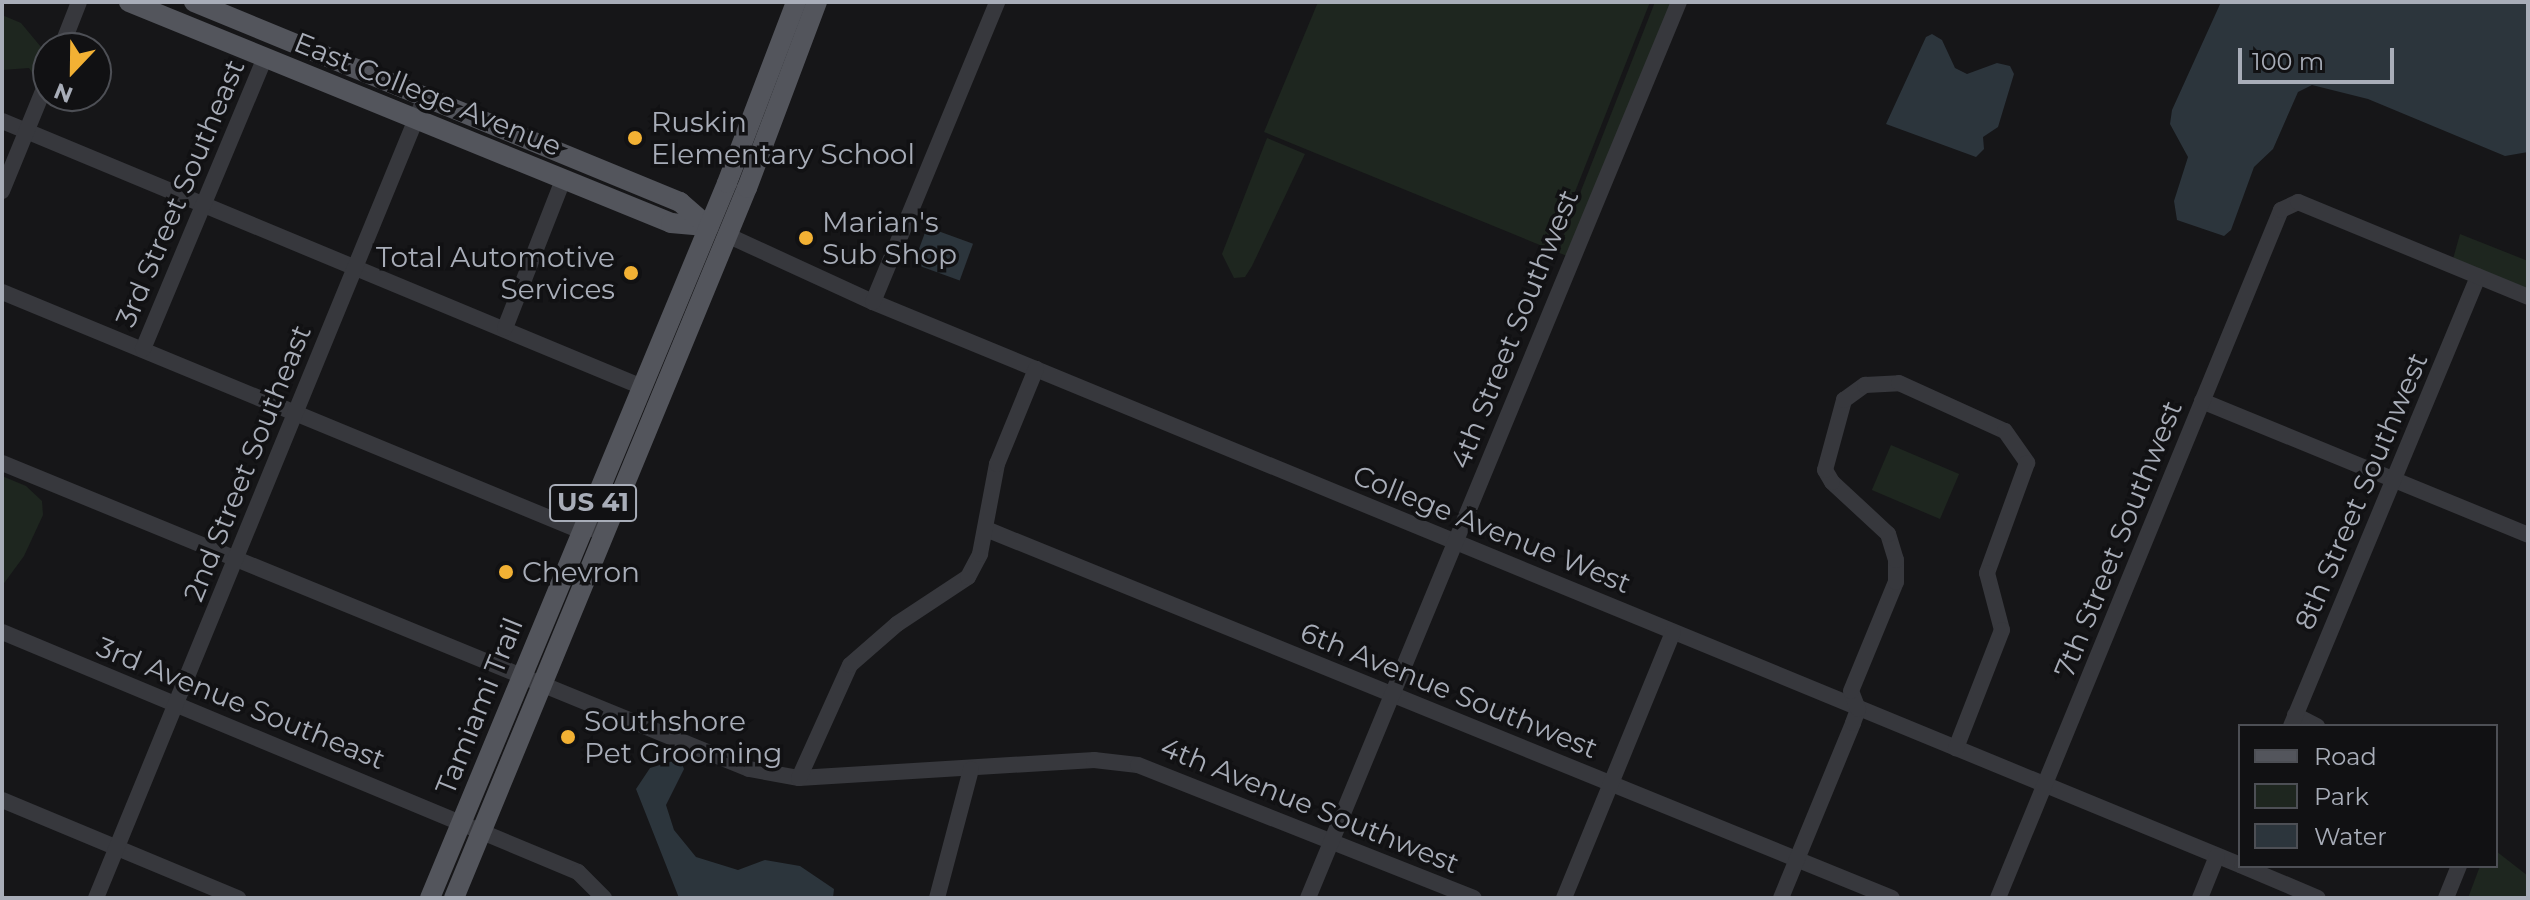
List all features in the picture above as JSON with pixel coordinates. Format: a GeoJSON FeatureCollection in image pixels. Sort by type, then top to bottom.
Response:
{"type":"FeatureCollection","features":[{"type":"Feature","properties":{"kind":"main road","name":"East College Avenue"},"geometry":{"type":"LineString","coordinates":[[129,2],[671,223],[718,231]]}},
{"type":"Feature","properties":{"kind":"main road","name":"East College Avenue"},"geometry":{"type":"LineString","coordinates":[[194,2],[680,202],[718,231]]}},
{"type":"Feature","properties":{"kind":"main road","name":"Tamiami Trail"},"geometry":{"type":"LineString","coordinates":[[454,898],[652,417],[796,2]]}},
{"type":"Feature","properties":{"kind":"main road","name":"Tamiami Trail"},"geometry":{"type":"LineString","coordinates":[[430,898],[640,386],[718,231],[817,2]]}},
{"type":"Feature","properties":{"kind":"main road"},"geometry":{"type":"LineString","coordinates":[[640,386],[647,391],[652,417]]}},
{"type":"Feature","properties":{"kind":"street"},"geometry":{"type":"LineString","coordinates":[[67,32],[79,2]]}},
{"type":"Feature","properties":{"kind":"street"},"geometry":{"type":"LineString","coordinates":[[873,302],[997,2]]}},
{"type":"Feature","properties":{"kind":"street","name":"4th Street Southwest"},"geometry":{"type":"LineString","coordinates":[[1308,898],[1679,2]]}},
{"type":"Feature","properties":{"kind":"street","name":"3rd Street Southeast"},"geometry":{"type":"LineString","coordinates":[[143,349],[265,57]]}},
{"type":"Feature","properties":{"kind":"street","name":"2nd Street Southeast"},"geometry":{"type":"LineString","coordinates":[[96,898],[425,97]]}},
{"type":"Feature","properties":{"kind":"street"},"geometry":{"type":"LineString","coordinates":[[2,191],[35,112]]}},
{"type":"Feature","properties":{"kind":"street"},"geometry":{"type":"LineString","coordinates":[[2,121],[640,386]]}},
{"type":"Feature","properties":{"kind":"street"},"geometry":{"type":"LineString","coordinates":[[505,328],[563,180]]}},
{"type":"Feature","properties":{"kind":"street","name":"7th Street Southwest"},"geometry":{"type":"LineString","coordinates":[[1998,898],[2275,217],[2290,203],[2298,202],[2478,276]]}},
{"type":"Feature","properties":{"kind":"street","name":"College Avenue West"},"geometry":{"type":"LineString","coordinates":[[718,231],[873,302],[1858,709],[2238,862]]}},
{"type":"Feature","properties":{"kind":"street"},"geometry":{"type":"LineString","coordinates":[[2478,276],[2528,297]]}},
{"type":"Feature","properties":{"kind":"street","name":"8th Street Southwest"},"geometry":{"type":"LineString","coordinates":[[2293,720],[2478,276]]}},
{"type":"Feature","properties":{"kind":"street"},"geometry":{"type":"LineString","coordinates":[[2,292],[581,531],[607,526]]}},
{"type":"Feature","properties":{"kind":"street"},"geometry":{"type":"LineString","coordinates":[[799,778],[850,665],[897,624],[968,577],[986,529],[997,464],[1036,369]]}},
{"type":"Feature","properties":{"kind":"street"},"geometry":{"type":"LineString","coordinates":[[1781,898],[1858,709],[1851,691],[1896,582],[1896,560],[1888,534],[1832,482],[1825,470],[1828,449],[1844,400],[1865,385],[1899,383],[2005,431],[2027,463],[1987,573],[2002,630],[1956,748]]}},
{"type":"Feature","properties":{"kind":"street"},"geometry":{"type":"LineString","coordinates":[[2202,401],[2528,535]]}},
{"type":"Feature","properties":{"kind":"street","name":"4th Avenue Southwest"},"geometry":{"type":"LineString","coordinates":[[2,463],[749,769],[799,778],[1094,760],[1138,765],[1474,898]]}},
{"type":"Feature","properties":{"kind":"street","name":"6th Avenue Southwest"},"geometry":{"type":"LineString","coordinates":[[986,529],[1892,898]]}},
{"type":"Feature","properties":{"kind":"street","name":"3rd Avenue Southeast"},"geometry":{"type":"LineString","coordinates":[[2,632],[578,872],[604,898]]}},
{"type":"Feature","properties":{"kind":"street"},"geometry":{"type":"LineString","coordinates":[[1564,898],[1673,632]]}},
{"type":"Feature","properties":{"kind":"street"},"geometry":{"type":"LineString","coordinates":[[937,898],[971,769]]}},
{"type":"Feature","properties":{"kind":"street"},"geometry":{"type":"LineString","coordinates":[[2,800],[238,898]]}},
{"type":"Feature","properties":{"kind":"street"},"geometry":{"type":"LineString","coordinates":[[2200,898],[2217,856]]}},
{"type":"Feature","properties":{"kind":"street","name":"College Avenue West"},"geometry":{"type":"LineString","coordinates":[[2251,868],[2318,898]]}},
{"type":"Feature","properties":{"kind":"street"},"geometry":{"type":"LineString","coordinates":[[2446,898],[2458,868]]}},
{"type":"Feature","properties":{"kind":"green space"},"geometry":{"type":"Polygon","coordinates":[[[1318,2],[1650,2],[1552,250],[1264,132],[1318,2]]]}},
{"type":"Feature","properties":{"kind":"green space"},"geometry":{"type":"Polygon","coordinates":[[[1655,2],[1673,2],[1567,256],[1557,252],[1655,2]]]}},
{"type":"Feature","properties":{"kind":"green space"},"geometry":{"type":"Polygon","coordinates":[[[2,15],[21,23],[32,36],[32,72],[29,68],[2,70],[2,15]]]}},
{"type":"Feature","properties":{"kind":"green space"},"geometry":{"type":"Polygon","coordinates":[[[1267,138],[1305,154],[1252,266],[1245,277],[1234,278],[1222,254],[1267,138]]]}},
{"type":"Feature","properties":{"kind":"green space"},"geometry":{"type":"Polygon","coordinates":[[[2460,234],[2528,261],[2528,290],[2453,259],[2460,234]]]}},
{"type":"Feature","properties":{"kind":"green space"},"geometry":{"type":"Polygon","coordinates":[[[1891,445],[1959,474],[1940,519],[1872,490],[1891,445]]]}},
{"type":"Feature","properties":{"kind":"green space"},"geometry":{"type":"Polygon","coordinates":[[[2,476],[26,486],[42,501],[43,515],[24,556],[2,586],[2,476]]]}},
{"type":"Feature","properties":{"kind":"green space"},"geometry":{"type":"Polygon","coordinates":[[[2498,853],[2528,876],[2528,898],[2468,898],[2479,868],[2498,868],[2498,853]]]}},
{"type":"Feature","properties":{"kind":"water"},"geometry":{"type":"Polygon","coordinates":[[[2221,2],[2528,2],[2528,152],[2505,156],[2368,99],[2312,85],[2298,92],[2273,149],[2254,167],[2231,230],[2224,236],[2177,220],[2174,201],[2188,157],[2170,124],[2172,110],[2221,2]]]}},
{"type":"Feature","properties":{"kind":"water"},"geometry":{"type":"Polygon","coordinates":[[[1932,34],[1942,40],[1955,68],[1967,74],[1997,63],[2010,66],[2014,74],[1998,127],[1983,137],[1984,149],[1976,157],[1886,124],[1926,37],[1932,34]]]}},
{"type":"Feature","properties":{"kind":"water"},"geometry":{"type":"Polygon","coordinates":[[[927,227],[973,244],[960,280],[914,264],[927,227]]]}},
{"type":"Feature","properties":{"kind":"water"},"geometry":{"type":"Polygon","coordinates":[[[680,759],[684,769],[666,805],[674,830],[696,857],[738,870],[765,860],[800,866],[834,889],[833,898],[679,898],[636,789],[650,768],[680,759]]]}},
{"type":"Feature","properties":{"kind":"place","name":"Ruskin Elementary School"},"geometry":{"type":"Point","coordinates":[635,138]}},
{"type":"Feature","properties":{"kind":"place","name":"Marian's Sub Shop"},"geometry":{"type":"Point","coordinates":[806,238]}},
{"type":"Feature","properties":{"kind":"place","name":"Total Automotive Services"},"geometry":{"type":"Point","coordinates":[631,273]}},
{"type":"Feature","properties":{"kind":"place","name":"Chevron"},"geometry":{"type":"Point","coordinates":[506,572]}},
{"type":"Feature","properties":{"kind":"place","name":"Southshore Pet Grooming"},"geometry":{"type":"Point","coordinates":[568,737]}}]}
